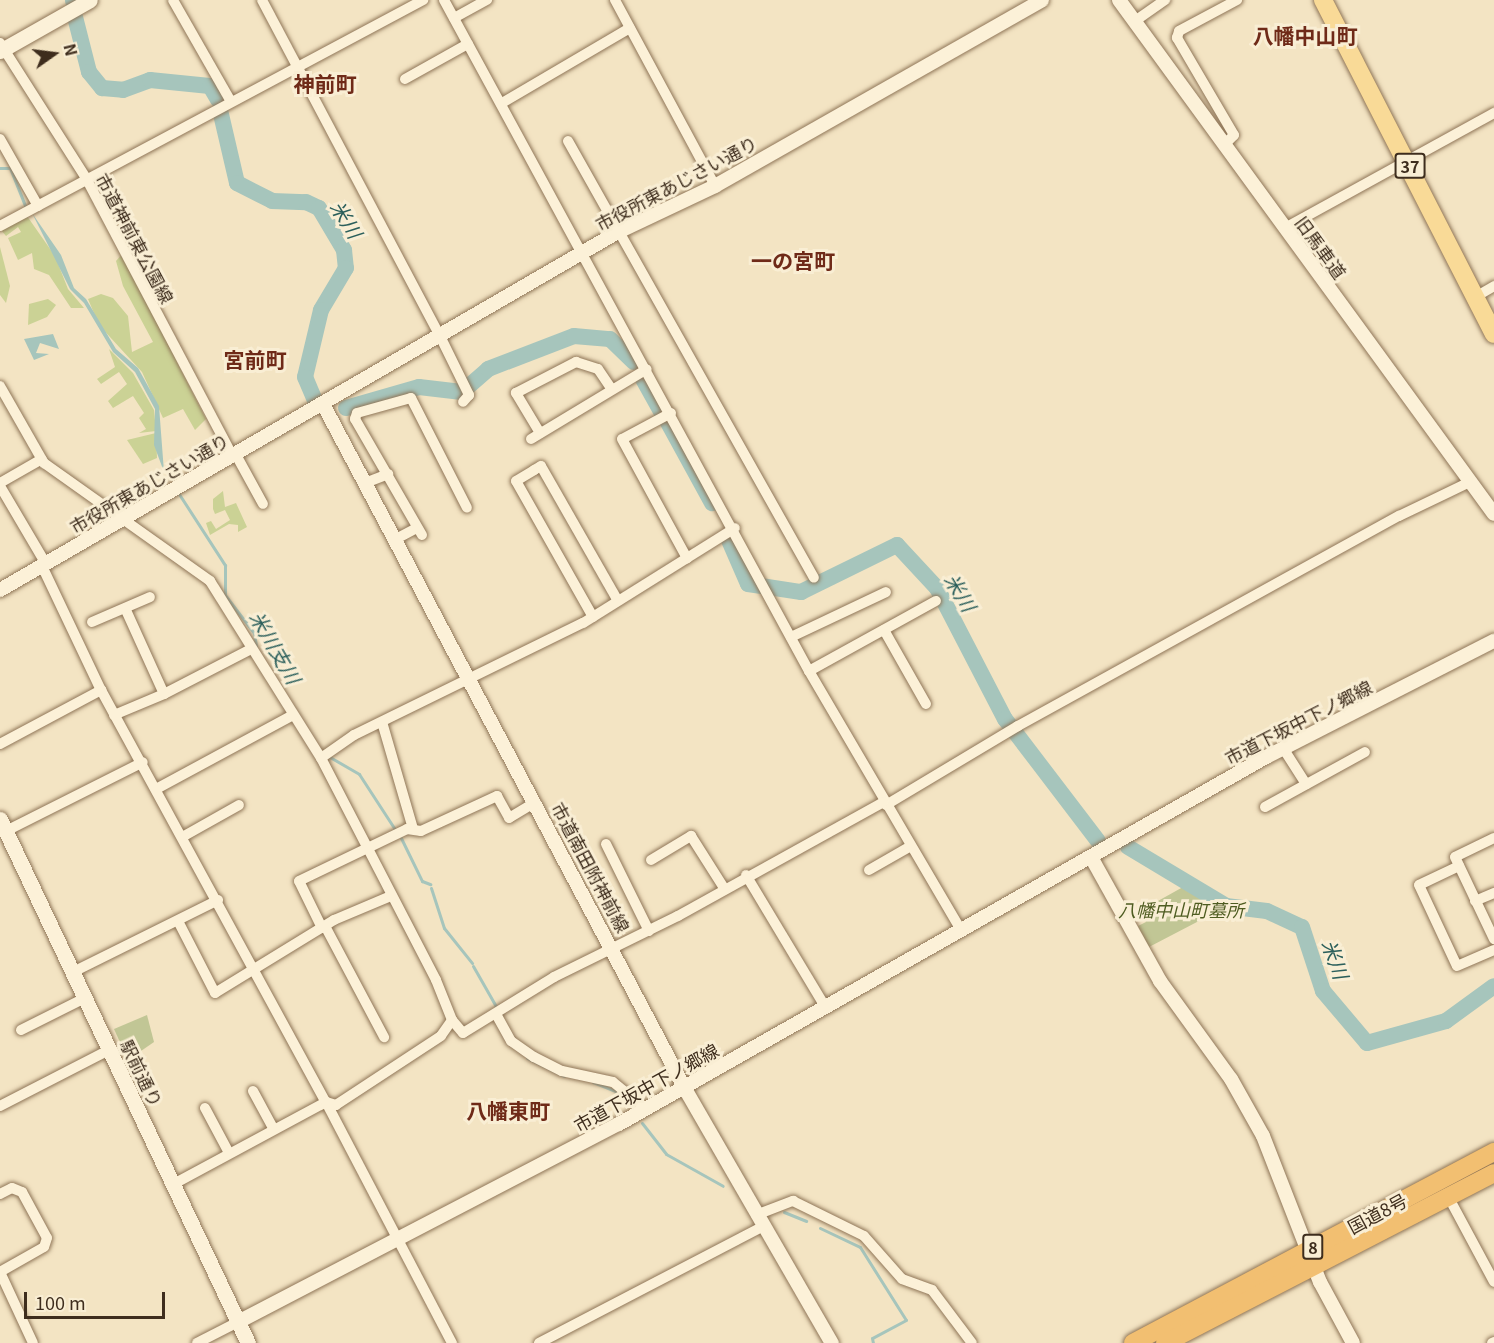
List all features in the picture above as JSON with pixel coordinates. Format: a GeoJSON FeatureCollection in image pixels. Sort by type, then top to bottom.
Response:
{"type":"FeatureCollection","features":[{"type":"Feature","properties":{"kind":"highway","name":"国道8号"},"geometry":{"type":"LineString","coordinates":[[1165,1343],[1494,1152]]}},
{"type":"Feature","properties":{"kind":"highway","name":"国道8号"},"geometry":{"type":"LineString","coordinates":[[1133,1343],[1311,1258],[1449,1198],[1494,1173]]}},
{"type":"Feature","properties":{"kind":"main road"},"geometry":{"type":"LineString","coordinates":[[1,48],[90,0]]}},
{"type":"Feature","properties":{"kind":"main road","name":"37"},"geometry":{"type":"LineString","coordinates":[[1323,0],[1477,296],[1494,334]]}},
{"type":"Feature","properties":{"kind":"main road","name":"駅前通り"},"geometry":{"type":"LineString","coordinates":[[3,825],[248,1343]]}},
{"type":"Feature","properties":{"kind":"street"},"geometry":{"type":"LineString","coordinates":[[173,0],[230,100]]}},
{"type":"Feature","properties":{"kind":"street"},"geometry":{"type":"LineString","coordinates":[[262,0],[440,336],[465,394]]}},
{"type":"Feature","properties":{"kind":"street"},"geometry":{"type":"LineString","coordinates":[[0,226],[230,100],[424,0]]}},
{"type":"Feature","properties":{"kind":"street"},"geometry":{"type":"LineString","coordinates":[[444,0],[735,528],[809,671],[961,930]]}},
{"type":"Feature","properties":{"kind":"street"},"geometry":{"type":"LineString","coordinates":[[454,18],[487,0]]}},
{"type":"Feature","properties":{"kind":"street"},"geometry":{"type":"LineString","coordinates":[[615,0],[715,186]]}},
{"type":"Feature","properties":{"kind":"street","name":"市役所東あじさい通り"},"geometry":{"type":"LineString","coordinates":[[0,590],[124,521],[233,454],[326,410],[440,336],[616,233],[715,186],[1042,0]]}},
{"type":"Feature","properties":{"kind":"street","name":"旧馬車道"},"geometry":{"type":"LineString","coordinates":[[1119,0],[1494,514]]}},
{"type":"Feature","properties":{"kind":"street"},"geometry":{"type":"LineString","coordinates":[[1135,21],[1165,0]]}},
{"type":"Feature","properties":{"kind":"street"},"geometry":{"type":"LineString","coordinates":[[1224,146],[1234,135],[1177,38],[1179,31],[1237,0]]}},
{"type":"Feature","properties":{"kind":"street"},"geometry":{"type":"LineString","coordinates":[[501,103],[630,28]]}},
{"type":"Feature","properties":{"kind":"street"},"geometry":{"type":"LineString","coordinates":[[405,79],[468,44]]}},
{"type":"Feature","properties":{"kind":"street","name":"市道神前東公園線"},"geometry":{"type":"LineString","coordinates":[[1,48],[86,178],[233,454],[263,504]]}},
{"type":"Feature","properties":{"kind":"street"},"geometry":{"type":"LineString","coordinates":[[1284,228],[1494,113]]}},
{"type":"Feature","properties":{"kind":"street"},"geometry":{"type":"LineString","coordinates":[[0,139],[38,206]]}},
{"type":"Feature","properties":{"kind":"street"},"geometry":{"type":"LineString","coordinates":[[568,141],[616,233],[814,578]]}},
{"type":"Feature","properties":{"kind":"street"},"geometry":{"type":"LineString","coordinates":[[1477,296],[1494,286]]}},
{"type":"Feature","properties":{"kind":"street"},"geometry":{"type":"LineString","coordinates":[[611,388],[598,369],[576,362],[516,393],[536,436],[611,388],[647,369]]}},
{"type":"Feature","properties":{"kind":"street"},"geometry":{"type":"LineString","coordinates":[[0,386],[42,459],[124,521],[210,580],[250,649],[321,758],[368,847],[452,1020],[463,1033],[554,977],[649,931],[746,875],[885,804],[1012,730],[1399,516],[1470,482]]}},
{"type":"Feature","properties":{"kind":"street"},"geometry":{"type":"LineString","coordinates":[[394,540],[420,532],[355,415],[411,398],[467,508]]}},
{"type":"Feature","properties":{"kind":"street"},"geometry":{"type":"LineString","coordinates":[[233,454],[326,410]]}},
{"type":"Feature","properties":{"kind":"street","name":"市道南田附神前線"},"geometry":{"type":"LineString","coordinates":[[326,410],[614,949],[684,1087],[759,1221],[832,1343]]}},
{"type":"Feature","properties":{"kind":"street"},"geometry":{"type":"LineString","coordinates":[[671,412],[622,439],[687,558]]}},
{"type":"Feature","properties":{"kind":"street"},"geometry":{"type":"LineString","coordinates":[[42,459],[0,484],[44,565],[114,715],[158,788],[256,968],[394,1239],[452,1343]]}},
{"type":"Feature","properties":{"kind":"street"},"geometry":{"type":"LineString","coordinates":[[593,617],[516,481],[533,466],[541,466],[618,601]]}},
{"type":"Feature","properties":{"kind":"street"},"geometry":{"type":"LineString","coordinates":[[365,483],[388,474]]}},
{"type":"Feature","properties":{"kind":"street"},"geometry":{"type":"LineString","coordinates":[[321,758],[382,722],[593,617],[735,528]]}},
{"type":"Feature","properties":{"kind":"street"},"geometry":{"type":"LineString","coordinates":[[791,637],[886,592]]}},
{"type":"Feature","properties":{"kind":"street"},"geometry":{"type":"LineString","coordinates":[[92,622],[150,597]]}},
{"type":"Feature","properties":{"kind":"street"},"geometry":{"type":"LineString","coordinates":[[809,671],[936,601]]}},
{"type":"Feature","properties":{"kind":"street"},"geometry":{"type":"LineString","coordinates":[[124,608],[164,694]]}},
{"type":"Feature","properties":{"kind":"street"},"geometry":{"type":"LineString","coordinates":[[884,630],[926,704]]}},
{"type":"Feature","properties":{"kind":"street","name":"市道下坂中下ノ郷線"},"geometry":{"type":"LineString","coordinates":[[197,1343],[646,1110],[1283,748],[1494,641]]}},
{"type":"Feature","properties":{"kind":"street"},"geometry":{"type":"LineString","coordinates":[[114,715],[164,694],[250,649]]}},
{"type":"Feature","properties":{"kind":"street"},"geometry":{"type":"LineString","coordinates":[[0,744],[101,690]]}},
{"type":"Feature","properties":{"kind":"street"},"geometry":{"type":"LineString","coordinates":[[158,788],[293,715]]}},
{"type":"Feature","properties":{"kind":"street"},"geometry":{"type":"LineString","coordinates":[[382,722],[413,829]]}},
{"type":"Feature","properties":{"kind":"street"},"geometry":{"type":"LineString","coordinates":[[1283,748],[1306,784]]}},
{"type":"Feature","properties":{"kind":"street"},"geometry":{"type":"LineString","coordinates":[[1265,807],[1365,752]]}},
{"type":"Feature","properties":{"kind":"street"},"geometry":{"type":"LineString","coordinates":[[3,825],[143,762]]}},
{"type":"Feature","properties":{"kind":"street"},"geometry":{"type":"LineString","coordinates":[[384,1037],[298,881],[368,847],[413,829],[430,828],[497,796],[509,818],[536,802]]}},
{"type":"Feature","properties":{"kind":"street"},"geometry":{"type":"LineString","coordinates":[[184,836],[239,805]]}},
{"type":"Feature","properties":{"kind":"street"},"geometry":{"type":"LineString","coordinates":[[651,860],[692,836],[724,888]]}},
{"type":"Feature","properties":{"kind":"street"},"geometry":{"type":"LineString","coordinates":[[1494,838],[1455,857],[1494,939]]}},
{"type":"Feature","properties":{"kind":"street"},"geometry":{"type":"LineString","coordinates":[[606,844],[649,931]]}},
{"type":"Feature","properties":{"kind":"street"},"geometry":{"type":"LineString","coordinates":[[869,870],[911,846]]}},
{"type":"Feature","properties":{"kind":"street"},"geometry":{"type":"LineString","coordinates":[[1091,857],[1160,981],[1231,1079],[1263,1136],[1311,1258],[1353,1343]]}},
{"type":"Feature","properties":{"kind":"street"},"geometry":{"type":"LineString","coordinates":[[1458,866],[1419,885],[1457,966],[1494,950]]}},
{"type":"Feature","properties":{"kind":"street"},"geometry":{"type":"LineString","coordinates":[[746,875],[826,1008]]}},
{"type":"Feature","properties":{"kind":"street"},"geometry":{"type":"LineString","coordinates":[[1475,901],[1494,893]]}},
{"type":"Feature","properties":{"kind":"street"},"geometry":{"type":"LineString","coordinates":[[178,921],[215,993],[324,927],[391,896]]}},
{"type":"Feature","properties":{"kind":"street"},"geometry":{"type":"LineString","coordinates":[[74,972],[218,900]]}},
{"type":"Feature","properties":{"kind":"street"},"geometry":{"type":"LineString","coordinates":[[21,1030],[85,998]]}},
{"type":"Feature","properties":{"kind":"street"},"geometry":{"type":"LineString","coordinates":[[496,1014],[512,1041],[534,1057],[562,1071],[613,1082],[646,1110]]}},
{"type":"Feature","properties":{"kind":"street"},"geometry":{"type":"LineString","coordinates":[[174,1184],[273,1128],[326,1102],[336,1105],[435,1041],[452,1020]]}},
{"type":"Feature","properties":{"kind":"street"},"geometry":{"type":"LineString","coordinates":[[0,1106],[109,1050]]}},
{"type":"Feature","properties":{"kind":"street"},"geometry":{"type":"LineString","coordinates":[[253,1091],[273,1128]]}},
{"type":"Feature","properties":{"kind":"street"},"geometry":{"type":"LineString","coordinates":[[204,1108],[229,1153]]}},
{"type":"Feature","properties":{"kind":"street"},"geometry":{"type":"LineString","coordinates":[[0,1194],[12,1188],[22,1192],[47,1238],[44,1247],[0,1272],[33,1343]]}},
{"type":"Feature","properties":{"kind":"street"},"geometry":{"type":"LineString","coordinates":[[1449,1198],[1494,1282]]}},
{"type":"Feature","properties":{"kind":"street"},"geometry":{"type":"LineString","coordinates":[[539,1343],[794,1201],[864,1236],[902,1279],[932,1290],[972,1343]]}},
{"type":"Feature","properties":{"kind":"green space"},"geometry":{"type":"Polygon","coordinates":[[[27,216],[55,256],[68,289],[84,308],[71,308],[49,275],[34,269],[32,253],[18,260],[8,238],[21,232],[18,227],[6,236],[1,230],[27,216]]]}},
{"type":"Feature","properties":{"kind":"green space"},"geometry":{"type":"Polygon","coordinates":[[[0,247],[10,286],[6,303],[0,295],[0,247]]]}},
{"type":"Feature","properties":{"kind":"green space"},"geometry":{"type":"Polygon","coordinates":[[[122,254],[206,419],[195,430],[183,409],[163,418],[142,372],[99,325],[88,299],[101,294],[113,298],[128,316],[132,352],[153,342],[123,286],[116,261],[122,254]]]}},
{"type":"Feature","properties":{"kind":"green space"},"geometry":{"type":"Polygon","coordinates":[[[48,299],[56,305],[47,317],[28,325],[29,304],[48,299]]]}},
{"type":"Feature","properties":{"kind":"green space"},"geometry":{"type":"Polygon","coordinates":[[[109,349],[133,373],[154,410],[156,431],[139,433],[146,429],[139,418],[144,413],[133,396],[113,408],[108,401],[127,384],[119,372],[101,384],[97,379],[115,367],[109,349]]]}},
{"type":"Feature","properties":{"kind":"green space"},"geometry":{"type":"Polygon","coordinates":[[[156,433],[157,458],[143,464],[127,440],[156,433]]]}},
{"type":"Feature","properties":{"kind":"green space"},"geometry":{"type":"Polygon","coordinates":[[[223,491],[225,507],[236,503],[247,527],[238,532],[238,525],[229,524],[210,535],[206,523],[211,521],[216,529],[230,520],[225,510],[215,514],[213,509],[213,499],[223,491]]]}},
{"type":"Feature","properties":{"kind":"green space","name":"八幡中山町墓所"},"geometry":{"type":"Polygon","coordinates":[[[1183,887],[1220,910],[1149,947],[1138,926],[1146,922],[1140,911],[1183,887]]]}},
{"type":"Feature","properties":{"kind":"green space"},"geometry":{"type":"Polygon","coordinates":[[[147,1015],[154,1042],[128,1060],[114,1029],[147,1015]]]}},
{"type":"Feature","properties":{"kind":"water"},"geometry":{"type":"Polygon","coordinates":[[[32,213],[61,255],[74,288],[86,299],[116,349],[138,368],[159,406],[164,472],[154,445],[155,409],[135,372],[113,352],[84,303],[70,289],[32,213]]]}},
{"type":"Feature","properties":{"kind":"water"},"geometry":{"type":"Polygon","coordinates":[[[53,334],[59,349],[40,343],[36,353],[49,354],[34,360],[24,339],[53,334]]]}},
{"type":"Feature","properties":{"kind":"waterway","name":"米川"},"geometry":{"type":"LineString","coordinates":[[75,17],[89,72],[102,88],[123,90],[150,80],[210,86],[218,100]]}},
{"type":"Feature","properties":{"kind":"waterway","name":"米川"},"geometry":{"type":"LineString","coordinates":[[220,110],[237,183],[272,201],[306,202],[319,208],[344,250],[346,268],[321,310],[305,377],[315,401]]}},
{"type":"Feature","properties":{"kind":"waterway","name":"米川支川"},"geometry":{"type":"LineString","coordinates":[[0,168],[10,168],[26,208]]}},
{"type":"Feature","properties":{"kind":"waterway","name":"米川"},"geometry":{"type":"LineString","coordinates":[[346,408],[419,387],[462,392],[488,369],[574,336],[610,339],[634,362]]}},
{"type":"Feature","properties":{"kind":"waterway","name":"米川"},"geometry":{"type":"LineString","coordinates":[[643,379],[662,413]]}},
{"type":"Feature","properties":{"kind":"waterway","name":"米川"},"geometry":{"type":"LineString","coordinates":[[666,419],[712,503]]}},
{"type":"Feature","properties":{"kind":"waterway","name":"米川支川"},"geometry":{"type":"LineString","coordinates":[[179,494],[225,565],[225,595],[254,633],[256,646]]}},
{"type":"Feature","properties":{"kind":"waterway","name":"米川"},"geometry":{"type":"LineString","coordinates":[[728,538],[748,584],[801,592],[897,545],[937,588],[1005,719],[1098,841]]}},
{"type":"Feature","properties":{"kind":"waterway","name":"米川支川"},"geometry":{"type":"LineString","coordinates":[[328,756],[359,774],[396,831]]}},
{"type":"Feature","properties":{"kind":"waterway","name":"米川支川"},"geometry":{"type":"LineString","coordinates":[[401,838],[422,881],[430,884]]}},
{"type":"Feature","properties":{"kind":"waterway","name":"米川"},"geometry":{"type":"LineString","coordinates":[[1128,847],[1226,906],[1267,911],[1302,927],[1323,991],[1367,1043],[1446,1021],[1494,986]]}},
{"type":"Feature","properties":{"kind":"waterway","name":"米川支川"},"geometry":{"type":"LineString","coordinates":[[431,888],[444,928],[472,963]]}},
{"type":"Feature","properties":{"kind":"waterway","name":"米川支川"},"geometry":{"type":"LineString","coordinates":[[473,966],[497,1008]]}},
{"type":"Feature","properties":{"kind":"waterway","name":"米川支川"},"geometry":{"type":"LineString","coordinates":[[527,1058],[564,1076]]}},
{"type":"Feature","properties":{"kind":"waterway","name":"米川支川"},"geometry":{"type":"LineString","coordinates":[[593,1082],[618,1092]]}},
{"type":"Feature","properties":{"kind":"waterway","name":"米川支川"},"geometry":{"type":"LineString","coordinates":[[623,1096],[629,1105]]}},
{"type":"Feature","properties":{"kind":"waterway","name":"米川支川"},"geometry":{"type":"LineString","coordinates":[[642,1123],[666,1154],[723,1186]]}},
{"type":"Feature","properties":{"kind":"waterway","name":"米川支川"},"geometry":{"type":"LineString","coordinates":[[784,1212],[806,1221]]}},
{"type":"Feature","properties":{"kind":"waterway","name":"米川支川"},"geometry":{"type":"LineString","coordinates":[[820,1228],[860,1247],[906,1320],[872,1338],[873,1343]]}},
{"type":"Feature","properties":{"kind":"district","name":"八幡中山町"},"geometry":{"type":"Point","coordinates":[1305,35]}},
{"type":"Feature","properties":{"kind":"district","name":"神前町"},"geometry":{"type":"Point","coordinates":[325,83]}},
{"type":"Feature","properties":{"kind":"district","name":"一の宮町"},"geometry":{"type":"Point","coordinates":[793,260]}},
{"type":"Feature","properties":{"kind":"district","name":"宮前町"},"geometry":{"type":"Point","coordinates":[255,359]}},
{"type":"Feature","properties":{"kind":"district","name":"八幡東町"},"geometry":{"type":"Point","coordinates":[508,1110]}}]}
